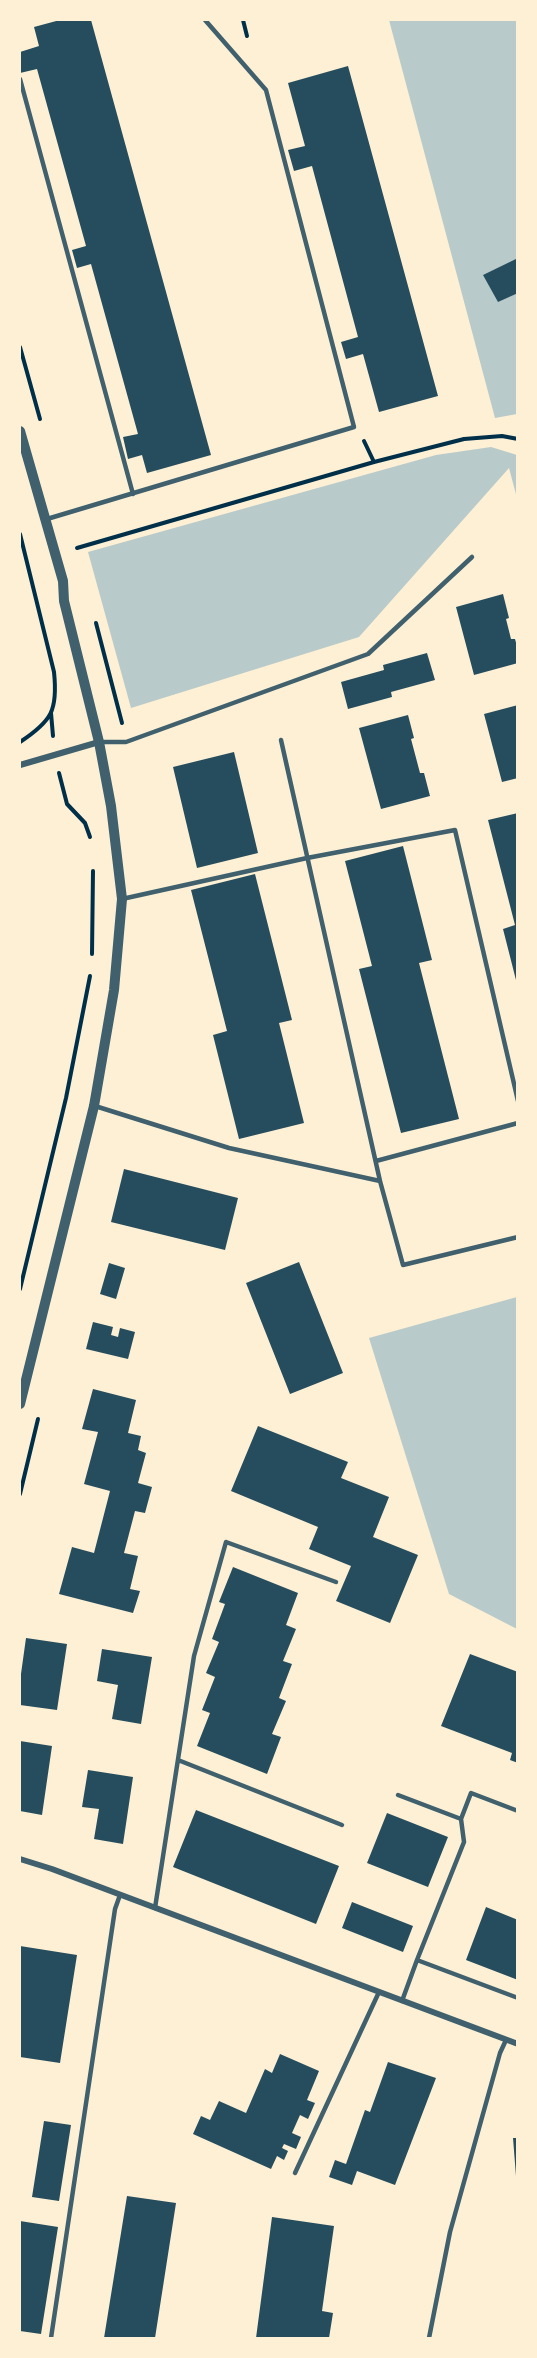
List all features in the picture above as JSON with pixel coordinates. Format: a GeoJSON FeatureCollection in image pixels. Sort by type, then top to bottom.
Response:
{"type":"FeatureCollection","features":[{"type":"Feature","properties":{"kind":"street"},"geometry":{"type":"LineString","coordinates":[[20,431],[63,581],[64,601],[88,691],[111,807],[122,899],[114,990],[94,1106],[20,1404]]}},
{"type":"Feature","properties":{"kind":"street"},"geometry":{"type":"LineString","coordinates":[[20,765],[99,742]]}},
{"type":"Feature","properties":{"kind":"street"},"geometry":{"type":"LineString","coordinates":[[20,1859],[518,2044]]}},
{"type":"Feature","properties":{"kind":"lane"},"geometry":{"type":"LineString","coordinates":[[45,520],[354,427],[266,90],[205,20]]}},
{"type":"Feature","properties":{"kind":"lane"},"geometry":{"type":"LineString","coordinates":[[20,79],[133,494]]}},
{"type":"Feature","properties":{"kind":"lane"},"geometry":{"type":"LineString","coordinates":[[99,742],[126,742],[368,654],[472,557]]}},
{"type":"Feature","properties":{"kind":"lane"},"geometry":{"type":"LineString","coordinates":[[281,740],[376,1161],[403,1266],[518,1237]]}},
{"type":"Feature","properties":{"kind":"lane"},"geometry":{"type":"LineString","coordinates":[[122,899],[308,858],[455,830],[518,1101]]}},
{"type":"Feature","properties":{"kind":"lane"},"geometry":{"type":"LineString","coordinates":[[94,1106],[229,1148],[381,1181]]}},
{"type":"Feature","properties":{"kind":"lane"},"geometry":{"type":"LineString","coordinates":[[376,1161],[518,1124]]}},
{"type":"Feature","properties":{"kind":"lane"},"geometry":{"type":"LineString","coordinates":[[155,1908],[194,1656],[226,1542],[336,1582]]}},
{"type":"Feature","properties":{"kind":"lane"},"geometry":{"type":"LineString","coordinates":[[178,1760],[342,1825]]}},
{"type":"Feature","properties":{"kind":"lane"},"geometry":{"type":"LineString","coordinates":[[402,2001],[464,1842],[461,1819],[471,1793],[518,1811]]}},
{"type":"Feature","properties":{"kind":"lane"},"geometry":{"type":"LineString","coordinates":[[398,1795],[461,1819]]}},
{"type":"Feature","properties":{"kind":"lane"},"geometry":{"type":"LineString","coordinates":[[51,2338],[115,1909],[120,1895]]}},
{"type":"Feature","properties":{"kind":"lane"},"geometry":{"type":"LineString","coordinates":[[417,1960],[518,1998]]}},
{"type":"Feature","properties":{"kind":"lane"},"geometry":{"type":"LineString","coordinates":[[295,2173],[379,1992]]}},
{"type":"Feature","properties":{"kind":"lane"},"geometry":{"type":"LineString","coordinates":[[429,2338],[450,2232],[500,2053],[506,2040]]}},
{"type":"Feature","properties":{"kind":"path"},"geometry":{"type":"LineString","coordinates":[[75,549],[374,462],[464,439],[502,436],[518,439]]}},
{"type":"Feature","properties":{"kind":"path"},"geometry":{"type":"LineString","coordinates":[[20,534],[54,672],[56,695],[51,712],[40,729],[20,742]]}},
{"type":"Feature","properties":{"kind":"path"},"geometry":{"type":"LineString","coordinates":[[51,712],[55,756],[68,804],[86,823],[91,841]]}},
{"type":"Feature","properties":{"kind":"path"},"geometry":{"type":"LineString","coordinates":[[92,956],[94,862]]}},
{"type":"Feature","properties":{"kind":"path"},"geometry":{"type":"LineString","coordinates":[[20,1289],[66,1098],[92,968]]}},
{"type":"Feature","properties":{"kind":"shaded area"},"geometry":{"type":"Polygon","coordinates":[[[389,20],[517,20],[517,414],[495,418],[389,20]]]}},
{"type":"Feature","properties":{"kind":"shaded area"},"geometry":{"type":"Polygon","coordinates":[[[491,447],[517,455],[517,498],[509,468],[359,637],[131,708],[88,552],[436,455],[491,447]]]}},
{"type":"Feature","properties":{"kind":"shaded area"},"geometry":{"type":"Polygon","coordinates":[[[518,1297],[517,1629],[449,1594],[369,1338],[518,1297]]]}},
{"type":"Feature","properties":{"kind":"building"},"geometry":{"type":"Polygon","coordinates":[[[60,20],[91,20],[211,455],[147,473],[142,455],[128,459],[123,437],[138,434],[91,264],[77,268],[72,250],[86,246],[37,69],[20,73],[20,52],[39,46],[34,27],[60,20]]]}},
{"type":"Feature","properties":{"kind":"building"},"geometry":{"type":"Polygon","coordinates":[[[348,66],[438,396],[379,412],[363,354],[346,359],[341,342],[358,337],[312,166],[294,171],[288,150],[305,146],[288,83],[348,66]]]}},
{"type":"Feature","properties":{"kind":"building"},"geometry":{"type":"Polygon","coordinates":[[[518,258],[518,293],[498,302],[483,275],[518,258]]]}},
{"type":"Feature","properties":{"kind":"building"},"geometry":{"type":"Polygon","coordinates":[[[503,594],[511,639],[515,639],[518,650],[518,663],[474,675],[456,607],[503,594]]]}},
{"type":"Feature","properties":{"kind":"building"},"geometry":{"type":"Polygon","coordinates":[[[427,653],[435,680],[391,692],[392,697],[348,709],[341,682],[384,670],[383,665],[427,653]]]}},
{"type":"Feature","properties":{"kind":"building"},"geometry":{"type":"Polygon","coordinates":[[[518,705],[518,778],[502,782],[484,714],[518,705]]]}},
{"type":"Feature","properties":{"kind":"building"},"geometry":{"type":"Polygon","coordinates":[[[408,715],[414,738],[411,739],[420,773],[424,773],[430,796],[381,809],[359,728],[408,715]]]}},
{"type":"Feature","properties":{"kind":"building"},"geometry":{"type":"Polygon","coordinates":[[[234,752],[258,853],[197,868],[173,767],[234,752]]]}},
{"type":"Feature","properties":{"kind":"building"},"geometry":{"type":"Polygon","coordinates":[[[518,813],[517,984],[503,929],[515,925],[488,820],[518,813]]]}},
{"type":"Feature","properties":{"kind":"building"},"geometry":{"type":"Polygon","coordinates":[[[403,846],[432,960],[419,963],[459,1119],[401,1133],[359,969],[372,966],[345,861],[403,846]]]}},
{"type":"Feature","properties":{"kind":"building"},"geometry":{"type":"Polygon","coordinates":[[[255,874],[292,1020],[279,1023],[304,1123],[239,1139],[213,1035],[227,1031],[191,890],[255,874]]]}},
{"type":"Feature","properties":{"kind":"building"},"geometry":{"type":"Polygon","coordinates":[[[124,1169],[238,1198],[225,1250],[111,1222],[124,1169]]]}},
{"type":"Feature","properties":{"kind":"building"},"geometry":{"type":"Polygon","coordinates":[[[299,1262],[343,1373],[290,1394],[246,1283],[299,1262]]]}},
{"type":"Feature","properties":{"kind":"building"},"geometry":{"type":"Polygon","coordinates":[[[109,1263],[125,1268],[116,1299],[100,1294],[109,1263]]]}},
{"type":"Feature","properties":{"kind":"building"},"geometry":{"type":"Polygon","coordinates":[[[93,1322],[113,1327],[111,1335],[118,1337],[120,1328],[135,1332],[128,1359],[86,1349],[93,1322]]]}},
{"type":"Feature","properties":{"kind":"building"},"geometry":{"type":"Polygon","coordinates":[[[93,1389],[136,1400],[128,1433],[141,1436],[138,1450],[146,1453],[138,1483],[152,1487],[145,1513],[135,1511],[124,1553],[138,1556],[130,1589],[140,1591],[133,1613],[59,1594],[72,1547],[94,1553],[110,1491],[84,1484],[98,1432],[82,1429],[93,1389]]]}},
{"type":"Feature","properties":{"kind":"building"},"geometry":{"type":"Polygon","coordinates":[[[258,1426],[348,1462],[341,1478],[389,1497],[373,1537],[418,1555],[390,1623],[336,1601],[351,1566],[309,1549],[318,1527],[231,1491],[258,1426]]]}},
{"type":"Feature","properties":{"kind":"building"},"geometry":{"type":"Polygon","coordinates":[[[233,1567],[298,1593],[286,1625],[296,1629],[283,1661],[292,1664],[279,1698],[286,1701],[272,1734],[281,1737],[267,1774],[197,1746],[210,1713],[202,1710],[215,1677],[206,1673],[219,1642],[212,1639],[225,1604],[219,1602],[233,1567]]]}},
{"type":"Feature","properties":{"kind":"building"},"geometry":{"type":"Polygon","coordinates":[[[26,1638],[67,1644],[57,1710],[20,1705],[20,1681],[26,1638]]]}},
{"type":"Feature","properties":{"kind":"building"},"geometry":{"type":"Polygon","coordinates":[[[102,1649],[152,1657],[141,1724],[112,1719],[118,1685],[97,1681],[102,1649]]]}},
{"type":"Feature","properties":{"kind":"building"},"geometry":{"type":"Polygon","coordinates":[[[470,1654],[518,1672],[518,1763],[510,1760],[512,1753],[441,1726],[470,1654]]]}},
{"type":"Feature","properties":{"kind":"building"},"geometry":{"type":"Polygon","coordinates":[[[20,1741],[52,1746],[42,1815],[20,1811],[20,1741]]]}},
{"type":"Feature","properties":{"kind":"building"},"geometry":{"type":"Polygon","coordinates":[[[88,1770],[133,1777],[123,1844],[94,1839],[99,1809],[82,1807],[88,1770]]]}},
{"type":"Feature","properties":{"kind":"building"},"geometry":{"type":"Polygon","coordinates":[[[196,1810],[339,1866],[316,1924],[173,1867],[196,1810]]]}},
{"type":"Feature","properties":{"kind":"building"},"geometry":{"type":"Polygon","coordinates":[[[387,1813],[448,1837],[428,1887],[367,1863],[387,1813]]]}},
{"type":"Feature","properties":{"kind":"building"},"geometry":{"type":"Polygon","coordinates":[[[352,1902],[413,1926],[403,1952],[342,1928],[352,1902]]]}},
{"type":"Feature","properties":{"kind":"building"},"geometry":{"type":"Polygon","coordinates":[[[486,1907],[518,1920],[518,1980],[466,1960],[486,1907]]]}},
{"type":"Feature","properties":{"kind":"building"},"geometry":{"type":"Polygon","coordinates":[[[20,1946],[77,1955],[60,2063],[20,2057],[20,1946]]]}},
{"type":"Feature","properties":{"kind":"building"},"geometry":{"type":"Polygon","coordinates":[[[280,2054],[319,2071],[307,2100],[315,2103],[308,2119],[300,2115],[292,2133],[301,2137],[296,2149],[284,2144],[282,2148],[288,2151],[284,2160],[277,2156],[271,2169],[193,2134],[201,2116],[210,2120],[219,2101],[246,2113],[265,2069],[272,2073],[280,2054]]]}},
{"type":"Feature","properties":{"kind":"building"},"geometry":{"type":"Polygon","coordinates":[[[388,2062],[436,2078],[395,2185],[357,2171],[352,2185],[329,2177],[335,2160],[346,2164],[365,2110],[370,2112],[388,2062]]]}},
{"type":"Feature","properties":{"kind":"building"},"geometry":{"type":"Polygon","coordinates":[[[44,2121],[71,2125],[59,2201],[32,2197],[44,2121]]]}},
{"type":"Feature","properties":{"kind":"building"},"geometry":{"type":"Polygon","coordinates":[[[513,2138],[518,2138],[518,2176],[516,2176],[513,2138]]]}},
{"type":"Feature","properties":{"kind":"building"},"geometry":{"type":"Polygon","coordinates":[[[127,2196],[176,2203],[155,2338],[104,2338],[127,2196]]]}},
{"type":"Feature","properties":{"kind":"building"},"geometry":{"type":"Polygon","coordinates":[[[272,2217],[334,2226],[322,2311],[333,2313],[329,2338],[256,2338],[272,2217]]]}},
{"type":"Feature","properties":{"kind":"building"},"geometry":{"type":"Polygon","coordinates":[[[20,2221],[58,2227],[41,2334],[20,2331],[20,2221]]]}}]}
